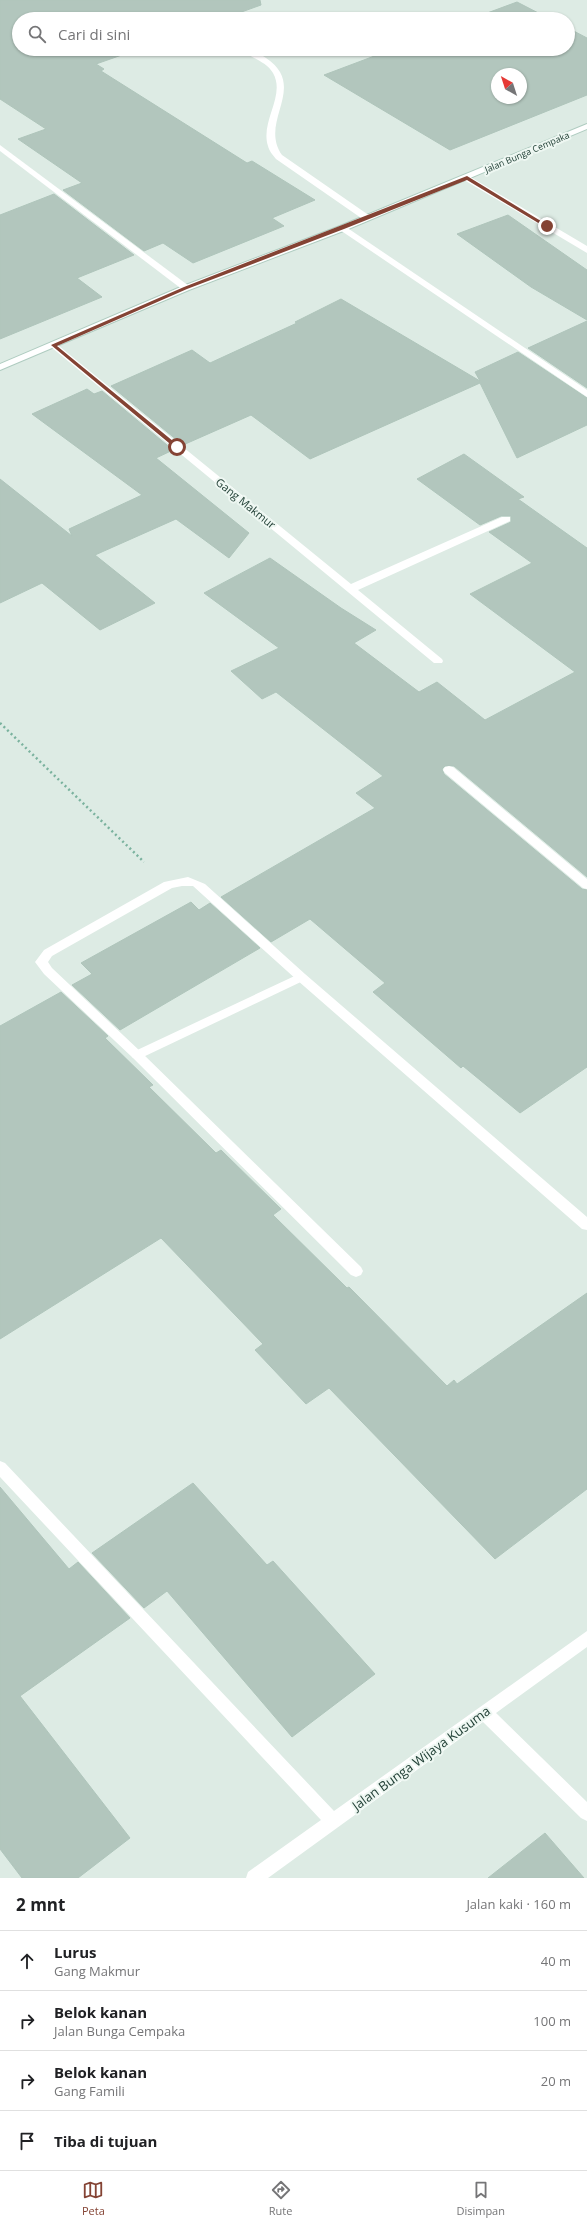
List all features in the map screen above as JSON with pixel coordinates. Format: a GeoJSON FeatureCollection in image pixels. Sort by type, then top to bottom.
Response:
{"type":"FeatureCollection","features":[{"type":"Feature","properties":{"kind":"street"},"geometry":{"type":"LineString","coordinates":[[256,56],[275,69],[280,78],[282,88],[270,127],[271,146],[279,157],[367,218]]}},
{"type":"Feature","properties":{"kind":"street","name":"Jalan Bunga Cempaka"},"geometry":{"type":"LineString","coordinates":[[0,367],[186,288],[343,228],[467,178],[587,126]]}},
{"type":"Feature","properties":{"kind":"street"},"geometry":{"type":"LineString","coordinates":[[0,147],[186,288]]}},
{"type":"Feature","properties":{"kind":"street"},"geometry":{"type":"LineString","coordinates":[[467,178],[587,250]]}},
{"type":"Feature","properties":{"kind":"street"},"geometry":{"type":"LineString","coordinates":[[343,228],[587,394]]}},
{"type":"Feature","properties":{"kind":"street","name":"Gang Makmur"},"geometry":{"type":"LineString","coordinates":[[54,345],[438,661]]}},
{"type":"Feature","properties":{"kind":"street"},"geometry":{"type":"LineString","coordinates":[[350,589],[506,519]]}},
{"type":"Feature","properties":{"kind":"street"},"geometry":{"type":"LineString","coordinates":[[449,770],[587,885]]}},
{"type":"Feature","properties":{"kind":"street"},"geometry":{"type":"LineString","coordinates":[[356,1271],[137,1055],[48,971],[41,962],[48,953],[168,886],[189,880],[200,884],[211,897],[301,977],[587,1226]]}},
{"type":"Feature","properties":{"kind":"street"},"geometry":{"type":"LineString","coordinates":[[137,1055],[301,977]]}},
{"type":"Feature","properties":{"kind":"street"},"geometry":{"type":"LineString","coordinates":[[0,1467],[334,1822]]}},
{"type":"Feature","properties":{"kind":"street","name":"Jalan Bunga Wijaya Kusuma"},"geometry":{"type":"LineString","coordinates":[[254,1878],[334,1822],[587,1638]]}},
{"type":"Feature","properties":{"kind":"street"},"geometry":{"type":"LineString","coordinates":[[484,1712],[587,1813]]}},
{"type":"Feature","properties":{"kind":"path"},"geometry":{"type":"LineString","coordinates":[[0,723],[168,886]]}},
{"type":"Feature","properties":{"kind":"building"},"geometry":{"type":"Polygon","coordinates":[[[0,0],[260,0],[261,5],[242,12],[12,12],[12,56],[119,56],[96,64],[104,69],[101,71],[247,163],[252,161],[315,200],[272,218],[284,226],[193,263],[163,243],[144,251],[63,190],[82,183],[18,139],[46,129],[0,99],[0,0]]]}},
{"type":"Feature","properties":{"kind":"building"},"geometry":{"type":"Polygon","coordinates":[[[517,2],[536,12],[490,12],[517,2]]]}},
{"type":"Feature","properties":{"kind":"building"},"geometry":{"type":"Polygon","coordinates":[[[575,32],[587,38],[587,95],[450,150],[324,75],[374,56],[575,56],[575,32]]]}},
{"type":"Feature","properties":{"kind":"building"},"geometry":{"type":"Polygon","coordinates":[[[54,194],[134,255],[77,278],[102,297],[0,339],[0,215],[54,194]]]}},
{"type":"Feature","properties":{"kind":"building"},"geometry":{"type":"Polygon","coordinates":[[[508,215],[587,270],[587,320],[531,287],[457,234],[508,215]]]}},
{"type":"Feature","properties":{"kind":"building"},"geometry":{"type":"Polygon","coordinates":[[[341,299],[480,381],[475,372],[518,352],[587,398],[587,425],[517,458],[480,383],[310,459],[251,415],[183,445],[111,386],[192,350],[210,363],[297,323],[295,322],[341,299]]]}},
{"type":"Feature","properties":{"kind":"building"},"geometry":{"type":"Polygon","coordinates":[[[587,321],[587,388],[528,348],[587,321]]]}},
{"type":"Feature","properties":{"kind":"building"},"geometry":{"type":"Polygon","coordinates":[[[87,389],[94,394],[102,391],[173,450],[156,458],[249,533],[229,558],[176,519],[95,555],[155,603],[100,630],[42,583],[0,603],[0,479],[72,536],[69,529],[142,495],[32,414],[87,389]]]}},
{"type":"Feature","properties":{"kind":"building"},"geometry":{"type":"Polygon","coordinates":[[[464,454],[524,497],[518,499],[587,548],[587,877],[454,766],[445,766],[442,769],[444,774],[582,889],[587,890],[587,1067],[520,1113],[463,1066],[461,1068],[373,992],[385,983],[310,919],[271,942],[221,897],[375,808],[356,793],[383,776],[276,692],[262,699],[231,671],[279,648],[204,593],[270,558],[341,608],[376,630],[354,643],[419,692],[437,682],[485,720],[575,672],[470,594],[532,563],[489,532],[511,522],[511,516],[501,516],[480,525],[417,479],[464,454]]]}},
{"type":"Feature","properties":{"kind":"building"},"geometry":{"type":"Polygon","coordinates":[[[191,902],[199,910],[210,903],[260,948],[120,1030],[72,985],[92,974],[81,963],[191,902]]]}},
{"type":"Feature","properties":{"kind":"building"},"geometry":{"type":"Polygon","coordinates":[[[61,992],[108,1036],[105,1038],[153,1085],[149,1087],[216,1153],[221,1150],[281,1209],[273,1215],[347,1288],[349,1287],[447,1386],[454,1380],[457,1384],[587,1293],[587,1489],[495,1559],[329,1388],[306,1404],[255,1350],[263,1344],[161,1238],[0,1339],[0,1026],[61,992]]]}},
{"type":"Feature","properties":{"kind":"building"},"geometry":{"type":"Polygon","coordinates":[[[193,1483],[267,1565],[273,1561],[375,1674],[292,1737],[167,1591],[144,1608],[92,1553],[193,1483]]]}},
{"type":"Feature","properties":{"kind":"building"},"geometry":{"type":"Polygon","coordinates":[[[0,1487],[69,1569],[78,1562],[130,1618],[20,1696],[130,1838],[78,1878],[22,1878],[0,1849],[0,1487]]]}},
{"type":"Feature","properties":{"kind":"building"},"geometry":{"type":"Polygon","coordinates":[[[545,1833],[584,1878],[488,1878],[545,1833]]]}},
{"type":"Feature","properties":{"kind":"route"},"geometry":{"type":"LineString","coordinates":[[177,447],[54,345],[186,288],[343,228],[467,178],[547,226]]}}]}
